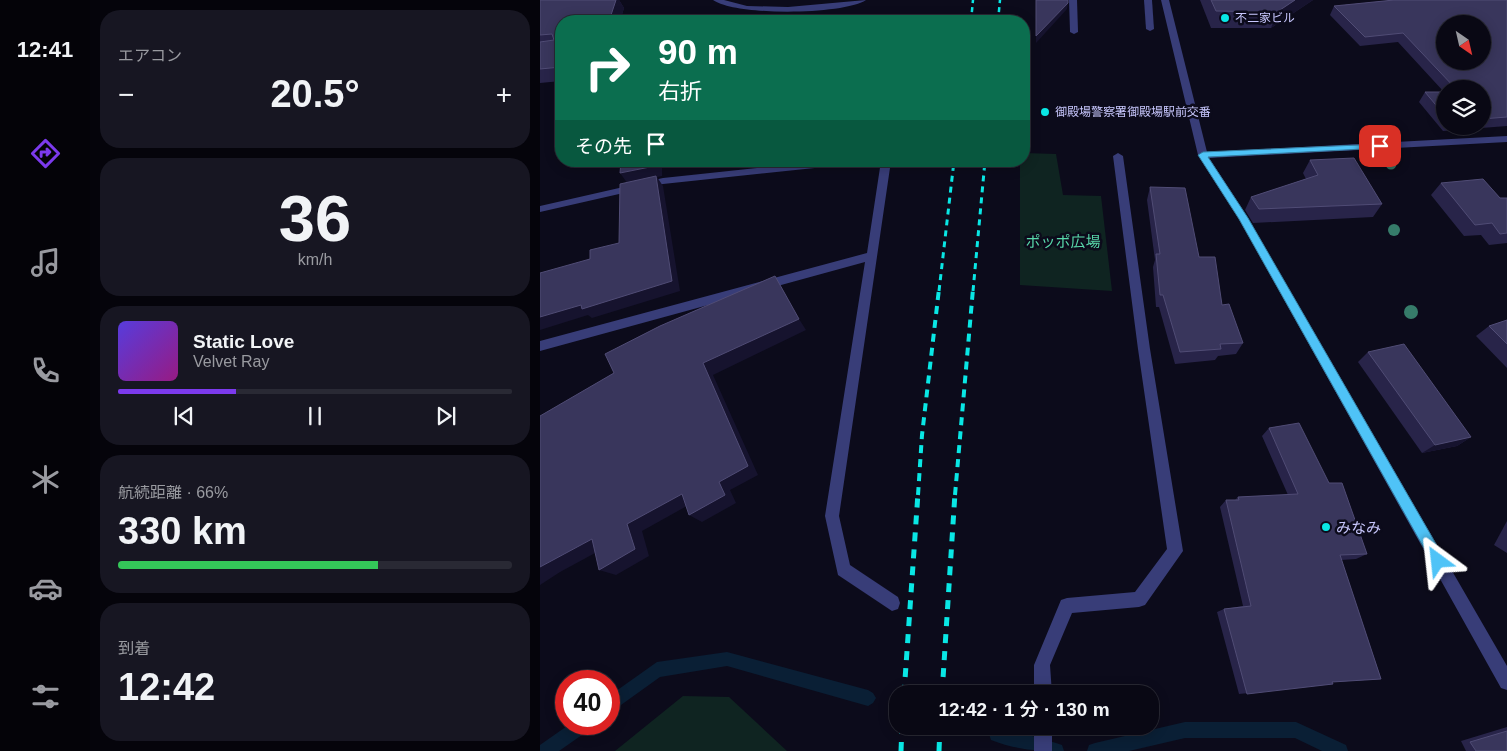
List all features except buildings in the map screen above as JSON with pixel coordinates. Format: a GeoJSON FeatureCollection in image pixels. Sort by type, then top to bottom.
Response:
{"type":"FeatureCollection","features":[{"type":"Feature","properties":{"kind":"street"},"geometry":{"type":"LineString","coordinates":[[717,0],[733,6],[783,9],[834,7],[862,0]]}},
{"type":"Feature","properties":{"kind":"street"},"geometry":{"type":"LineString","coordinates":[[1073,0],[1074,32]]}},
{"type":"Feature","properties":{"kind":"street"},"geometry":{"type":"LineString","coordinates":[[1148,0],[1150,29]]}},
{"type":"Feature","properties":{"kind":"street"},"geometry":{"type":"LineString","coordinates":[[1165,0],[1203,155],[1243,218],[1507,682]]}},
{"type":"Feature","properties":{"kind":"street"},"geometry":{"type":"LineString","coordinates":[[1203,155],[1507,139]]}},
{"type":"Feature","properties":{"kind":"street"},"geometry":{"type":"LineString","coordinates":[[1043,685],[1042,665],[1067,606],[1139,599],[1175,551],[1144,349],[1118,156]]}},
{"type":"Feature","properties":{"kind":"street"},"geometry":{"type":"LineString","coordinates":[[540,209],[663,181],[796,167]]}},
{"type":"Feature","properties":{"kind":"street"},"geometry":{"type":"LineString","coordinates":[[885,167],[832,516],[843,570],[892,603]]}},
{"type":"Feature","properties":{"kind":"street"},"geometry":{"type":"LineString","coordinates":[[540,346],[871,256]]}},
{"type":"Feature","properties":{"kind":"street"},"geometry":{"type":"LineString","coordinates":[[1043,735],[1043,751]]}},
{"type":"Feature","properties":{"kind":"green space","name":"ポッポ広場"},"geometry":{"type":"Polygon","coordinates":[[[1030,153],[1056,154],[1063,195],[1101,196],[1112,291],[1020,285],[1020,167],[1030,167],[1030,153]]]}},
{"type":"Feature","properties":{"kind":"green space"},"geometry":{"type":"Polygon","coordinates":[[[683,696],[729,697],[787,751],[615,751],[683,696]]]}},
{"type":"Feature","properties":{"kind":"waterway"},"geometry":{"type":"LineString","coordinates":[[620,697],[657,670],[727,659],[868,698]]}},
{"type":"Feature","properties":{"kind":"waterway"},"geometry":{"type":"LineString","coordinates":[[1095,751],[1185,730],[1296,730],[1340,751]]}},
{"type":"Feature","properties":{"kind":"waterway"},"geometry":{"type":"LineString","coordinates":[[546,751],[568,735]]}},
{"type":"Feature","properties":{"kind":"waterway"},"geometry":{"type":"LineString","coordinates":[[1000,735],[1056,751]]}},
{"type":"Feature","properties":{"kind":"railway"},"geometry":{"type":"LineString","coordinates":[[972,15],[973,0]]}},
{"type":"Feature","properties":{"kind":"railway"},"geometry":{"type":"LineString","coordinates":[[999,15],[1000,0]]}},
{"type":"Feature","properties":{"kind":"railway"},"geometry":{"type":"LineString","coordinates":[[939,291],[953,167]]}},
{"type":"Feature","properties":{"kind":"railway"},"geometry":{"type":"LineString","coordinates":[[973,291],[984,167]]}},
{"type":"Feature","properties":{"kind":"railway"},"geometry":{"type":"LineString","coordinates":[[918,495],[922,435],[939,289]]}},
{"type":"Feature","properties":{"kind":"railway"},"geometry":{"type":"LineString","coordinates":[[955,495],[973,289]]}},
{"type":"Feature","properties":{"kind":"railway"},"geometry":{"type":"LineString","coordinates":[[905,685],[918,493]]}},
{"type":"Feature","properties":{"kind":"railway"},"geometry":{"type":"LineString","coordinates":[[943,685],[955,493]]}},
{"type":"Feature","properties":{"kind":"railway"},"geometry":{"type":"LineString","coordinates":[[901,751],[902,735]]}},
{"type":"Feature","properties":{"kind":"railway"},"geometry":{"type":"LineString","coordinates":[[939,751],[940,735]]}},
{"type":"Feature","properties":{"kind":"place","name":"不二家ビル"},"geometry":{"type":"Point","coordinates":[1225,18]}},
{"type":"Feature","properties":{"kind":"place","name":"御殿場警察署御殿場駅前交番"},"geometry":{"type":"Point","coordinates":[1045,112]}},
{"type":"Feature","properties":{"kind":"place","name":"みなみ"},"geometry":{"type":"Point","coordinates":[1326,527]}},
{"type":"Feature","properties":{"kind":"route"},"geometry":{"type":"LineString","coordinates":[[1380,146],[1203,155],[1243,218],[1438,561]]}}]}
